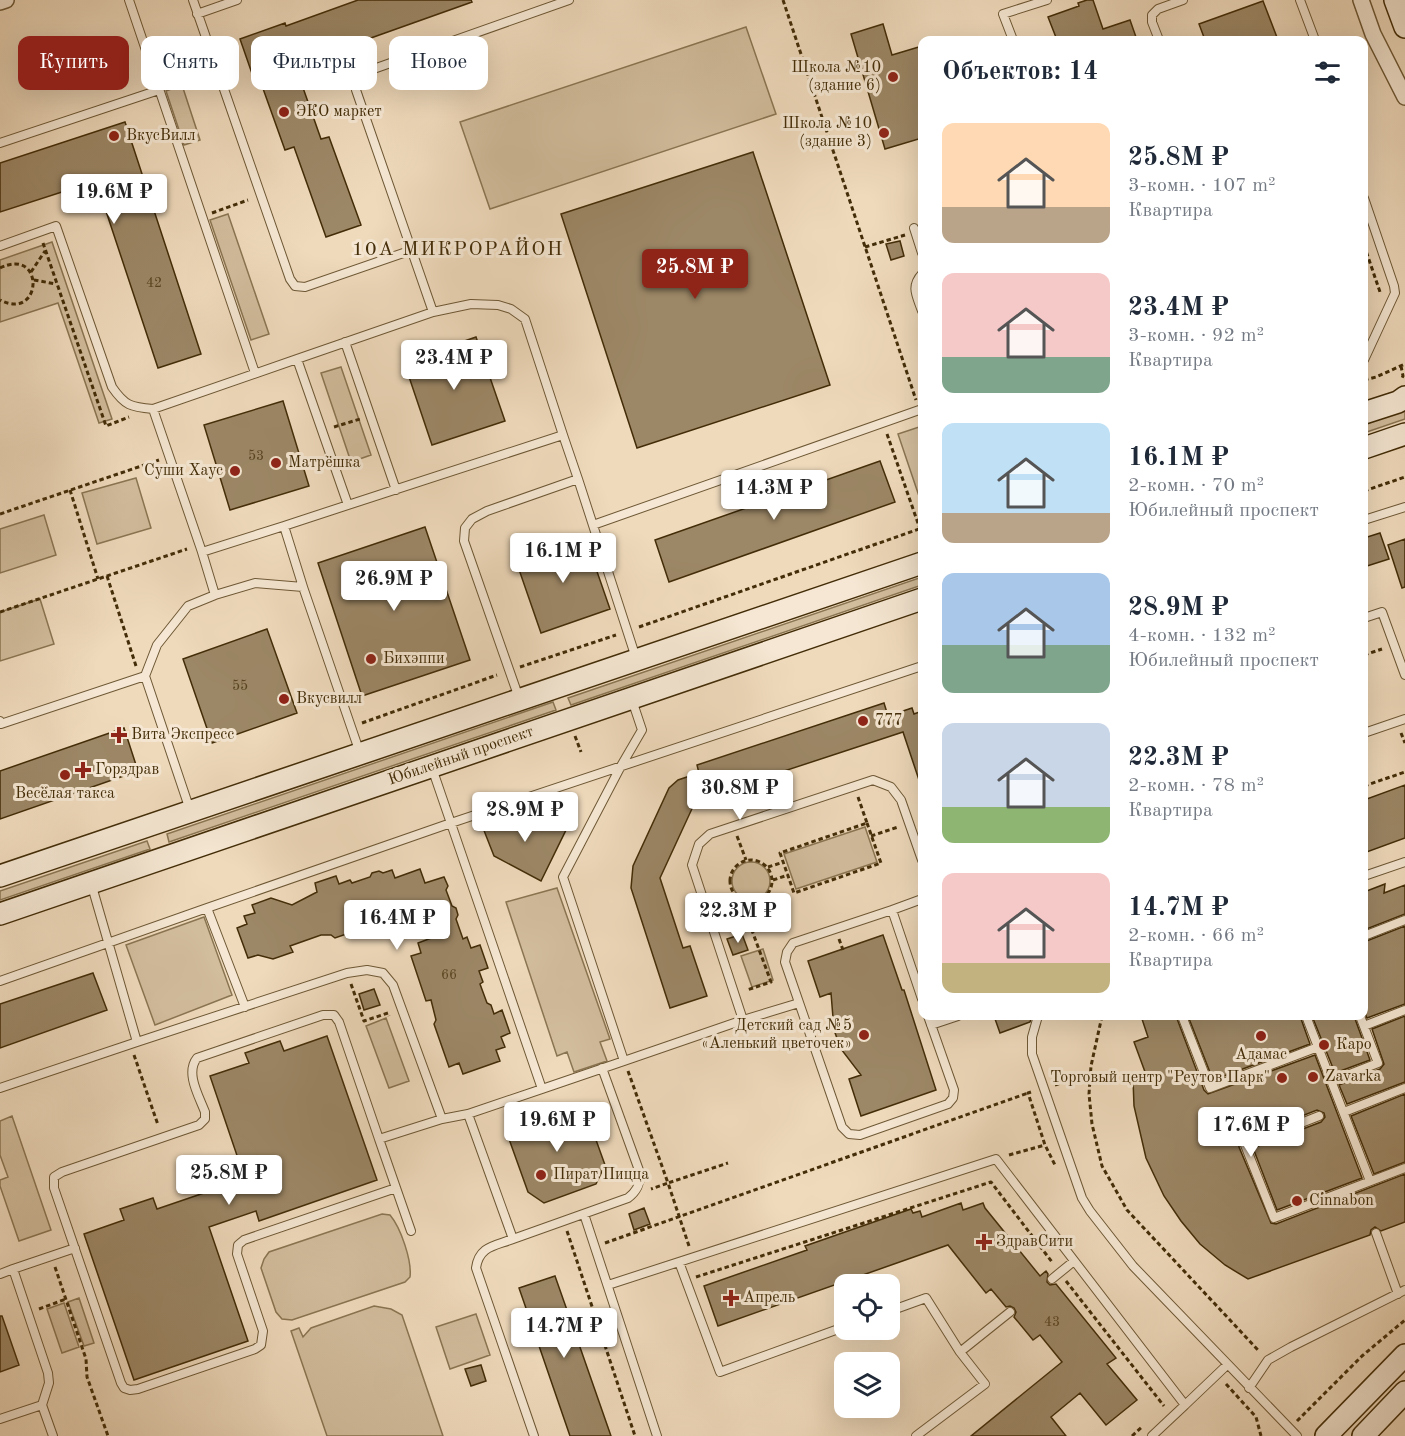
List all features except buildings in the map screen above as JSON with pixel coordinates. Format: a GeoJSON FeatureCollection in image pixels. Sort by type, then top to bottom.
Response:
{"type":"FeatureCollection","features":[{"type":"Feature","properties":{"kind":"street"},"geometry":{"type":"LineString","coordinates":[[0,2],[6,0]]}},
{"type":"Feature","properties":{"kind":"street"},"geometry":{"type":"LineString","coordinates":[[1361,0],[1373,34],[1405,97]]}},
{"type":"Feature","properties":{"kind":"street"},"geometry":{"type":"LineString","coordinates":[[1395,0],[1405,27]]}},
{"type":"Feature","properties":{"kind":"street"},"geometry":{"type":"LineString","coordinates":[[1368,412],[1398,402],[1405,397]]}},
{"type":"Feature","properties":{"kind":"street"},"geometry":{"type":"LineString","coordinates":[[1368,447],[1405,434]]}},
{"type":"Feature","properties":{"kind":"street","name":"Юбилейный проспект"},"geometry":{"type":"LineString","coordinates":[[0,876],[918,564]]}},
{"type":"Feature","properties":{"kind":"street","name":"Юбилейный проспект"},"geometry":{"type":"LineString","coordinates":[[0,914],[918,599]]}},
{"type":"Feature","properties":{"kind":"street"},"geometry":{"type":"LineString","coordinates":[[1326,1436],[1405,1355]]}},
{"type":"Feature","properties":{"kind":"street"},"geometry":{"type":"LineString","coordinates":[[1363,1436],[1405,1392]]}},
{"type":"Feature","properties":{"kind":"lane"},"geometry":{"type":"LineString","coordinates":[[129,0],[141,36]]}},
{"type":"Feature","properties":{"kind":"lane"},"geometry":{"type":"LineString","coordinates":[[193,0],[290,279],[295,286],[305,287],[412,250]]}},
{"type":"Feature","properties":{"kind":"lane"},"geometry":{"type":"LineString","coordinates":[[197,14],[237,0]]}},
{"type":"Feature","properties":{"kind":"lane"},"geometry":{"type":"LineString","coordinates":[[433,312],[356,90],[357,78],[365,72],[569,0]]}},
{"type":"Feature","properties":{"kind":"lane"},"geometry":{"type":"LineString","coordinates":[[1011,36],[1003,14],[1047,0]]}},
{"type":"Feature","properties":{"kind":"lane"},"geometry":{"type":"LineString","coordinates":[[1157,36],[1152,15],[1158,9],[1183,0]]}},
{"type":"Feature","properties":{"kind":"lane"},"geometry":{"type":"LineString","coordinates":[[1300,0],[1314,36]]}},
{"type":"Feature","properties":{"kind":"lane"},"geometry":{"type":"LineString","coordinates":[[0,143],[159,90],[255,373]]}},
{"type":"Feature","properties":{"kind":"lane"},"geometry":{"type":"LineString","coordinates":[[1368,210],[1395,293],[1368,351]]}},
{"type":"Feature","properties":{"kind":"lane"},"geometry":{"type":"LineString","coordinates":[[0,246],[56,226],[112,387],[119,398],[130,406],[153,409],[433,312],[500,301],[525,319],[637,660]]}},
{"type":"Feature","properties":{"kind":"lane"},"geometry":{"type":"LineString","coordinates":[[915,230],[918,240]]}},
{"type":"Feature","properties":{"kind":"lane"},"geometry":{"type":"LineString","coordinates":[[918,279],[915,289],[918,298]]}},
{"type":"Feature","properties":{"kind":"lane"},"geometry":{"type":"LineString","coordinates":[[345,342],[396,490]]}},
{"type":"Feature","properties":{"kind":"lane"},"geometry":{"type":"LineString","coordinates":[[297,359],[348,505]]}},
{"type":"Feature","properties":{"kind":"lane"},"geometry":{"type":"LineString","coordinates":[[153,409],[215,595]]}},
{"type":"Feature","properties":{"kind":"lane"},"geometry":{"type":"LineString","coordinates":[[593,525],[918,410]]}},
{"type":"Feature","properties":{"kind":"lane"},"geometry":{"type":"LineString","coordinates":[[201,548],[284,526],[563,435]]}},
{"type":"Feature","properties":{"kind":"lane"},"geometry":{"type":"LineString","coordinates":[[519,700],[467,555],[464,541],[465,528],[472,519],[487,511],[578,479]]}},
{"type":"Feature","properties":{"kind":"lane"},"geometry":{"type":"LineString","coordinates":[[1368,519],[1405,507]]}},
{"type":"Feature","properties":{"kind":"lane"},"geometry":{"type":"LineString","coordinates":[[284,526],[360,754]]}},
{"type":"Feature","properties":{"kind":"lane"},"geometry":{"type":"LineString","coordinates":[[190,811],[142,677],[157,645],[188,606],[215,595],[255,583],[303,587]]}},
{"type":"Feature","properties":{"kind":"lane"},"geometry":{"type":"LineString","coordinates":[[1368,617],[1382,612],[1405,675]]}},
{"type":"Feature","properties":{"kind":"lane"},"geometry":{"type":"LineString","coordinates":[[0,981],[451,823],[918,667]]}},
{"type":"Feature","properties":{"kind":"lane"},"geometry":{"type":"LineString","coordinates":[[0,722],[1,724],[142,677]]}},
{"type":"Feature","properties":{"kind":"lane"},"geometry":{"type":"LineString","coordinates":[[624,1061],[563,877],[642,730],[631,698]]}},
{"type":"Feature","properties":{"kind":"lane"},"geometry":{"type":"LineString","coordinates":[[1368,732],[1405,718]]}},
{"type":"Feature","properties":{"kind":"lane"},"geometry":{"type":"LineString","coordinates":[[432,766],[542,1089]]}},
{"type":"Feature","properties":{"kind":"lane"},"geometry":{"type":"LineString","coordinates":[[743,1020],[692,865],[694,855],[704,839],[710,834],[873,780],[891,787],[901,800],[918,849]]}},
{"type":"Feature","properties":{"kind":"lane"},"geometry":{"type":"LineString","coordinates":[[1368,875],[1405,862]]}},
{"type":"Feature","properties":{"kind":"lane"},"geometry":{"type":"LineString","coordinates":[[91,883],[137,1042]]}},
{"type":"Feature","properties":{"kind":"lane"},"geometry":{"type":"LineString","coordinates":[[918,900],[794,943],[787,952],[785,962],[842,1127],[849,1134],[860,1135],[948,1104],[953,1098],[954,1090],[930,1020]]}},
{"type":"Feature","properties":{"kind":"lane"},"geometry":{"type":"LineString","coordinates":[[207,908],[245,1007]]}},
{"type":"Feature","properties":{"kind":"lane"},"geometry":{"type":"LineString","coordinates":[[892,910],[918,987]]}},
{"type":"Feature","properties":{"kind":"lane"},"geometry":{"type":"LineString","coordinates":[[1368,934],[1405,920]]}},
{"type":"Feature","properties":{"kind":"lane"},"geometry":{"type":"LineString","coordinates":[[0,1088],[347,974],[367,970],[383,972],[393,985],[442,1119]]}},
{"type":"Feature","properties":{"kind":"lane"},"geometry":{"type":"LineString","coordinates":[[379,1139],[442,1119],[468,1114],[799,1003]]}},
{"type":"Feature","properties":{"kind":"lane"},"geometry":{"type":"LineString","coordinates":[[1364,1026],[1405,1010]]}},
{"type":"Feature","properties":{"kind":"lane"},"geometry":{"type":"LineString","coordinates":[[396,1188],[244,1240],[238,1245],[237,1254],[263,1331],[261,1345],[255,1349],[130,1390],[124,1388],[121,1383],[54,1188],[54,1178],[62,1172],[199,1125],[205,1119],[205,1112],[191,1072],[197,1058],[323,1015],[334,1015],[339,1022],[411,1231]]}},
{"type":"Feature","properties":{"kind":"lane"},"geometry":{"type":"LineString","coordinates":[[932,1025],[946,1020]]}},
{"type":"Feature","properties":{"kind":"lane"},"geometry":{"type":"LineString","coordinates":[[1037,1020],[1032,1037],[1032,1054],[1082,1198],[1133,1266],[1297,1436]]}},
{"type":"Feature","properties":{"kind":"lane"},"geometry":{"type":"LineString","coordinates":[[1184,1020],[1210,1088],[1318,1047]]}},
{"type":"Feature","properties":{"kind":"lane"},"geometry":{"type":"LineString","coordinates":[[1308,1020],[1370,1181]]}},
{"type":"Feature","properties":{"kind":"lane"},"geometry":{"type":"LineString","coordinates":[[1332,1081],[1378,1063],[1362,1020]]}},
{"type":"Feature","properties":{"kind":"lane"},"geometry":{"type":"LineString","coordinates":[[534,1436],[476,1268],[477,1256],[484,1249],[628,1198],[636,1191],[640,1173],[602,1068]]}},
{"type":"Feature","properties":{"kind":"lane"},"geometry":{"type":"LineString","coordinates":[[1344,1112],[1405,1088]]}},
{"type":"Feature","properties":{"kind":"lane"},"geometry":{"type":"LineString","coordinates":[[468,1114],[513,1239]]}},
{"type":"Feature","properties":{"kind":"lane"},"geometry":{"type":"LineString","coordinates":[[1319,1116],[1245,1145],[1274,1218],[1405,1168]]}},
{"type":"Feature","properties":{"kind":"lane"},"geometry":{"type":"LineString","coordinates":[[608,1285],[996,1159],[1185,1405]]}},
{"type":"Feature","properties":{"kind":"lane"},"geometry":{"type":"LineString","coordinates":[[584,1214],[657,1436]]}},
{"type":"Feature","properties":{"kind":"lane"},"geometry":{"type":"LineString","coordinates":[[1249,1388],[1268,1360],[1402,1292],[1376,1233]]}},
{"type":"Feature","properties":{"kind":"lane"},"geometry":{"type":"LineString","coordinates":[[0,1274],[75,1248]]}},
{"type":"Feature","properties":{"kind":"lane"},"geometry":{"type":"LineString","coordinates":[[1052,1279],[1074,1261]]}},
{"type":"Feature","properties":{"kind":"lane"},"geometry":{"type":"LineString","coordinates":[[679,1262],[720,1372],[834,1332]]}},
{"type":"Feature","properties":{"kind":"lane"},"geometry":{"type":"LineString","coordinates":[[13,1269],[48,1372],[49,1383],[42,1405],[53,1436]]}},
{"type":"Feature","properties":{"kind":"lane"},"geometry":{"type":"LineString","coordinates":[[900,1307],[926,1298],[960,1352],[985,1384],[916,1436]]}},
{"type":"Feature","properties":{"kind":"lane"},"geometry":{"type":"LineString","coordinates":[[960,1352],[1010,1312]]}},
{"type":"Feature","properties":{"kind":"lane"},"geometry":{"type":"LineString","coordinates":[[1152,1436],[1227,1365]]}},
{"type":"Feature","properties":{"kind":"lane"},"geometry":{"type":"LineString","coordinates":[[0,1419],[42,1405]]}},
{"type":"Feature","properties":{"kind":"path"},"geometry":{"type":"LineString","coordinates":[[783,0],[918,400]]}},
{"type":"Feature","properties":{"kind":"path"},"geometry":{"type":"LineString","coordinates":[[202,216],[261,196]]}},
{"type":"Feature","properties":{"kind":"path"},"geometry":{"type":"LineString","coordinates":[[866,247],[915,230]]}},
{"type":"Feature","properties":{"kind":"path"},"geometry":{"type":"LineString","coordinates":[[31,272],[45,251]]}},
{"type":"Feature","properties":{"kind":"path"},"geometry":{"type":"LineString","coordinates":[[1368,256],[1382,296]]}},
{"type":"Feature","properties":{"kind":"path"},"geometry":{"type":"LineString","coordinates":[[0,268],[16,263],[22,265],[31,272],[34,280],[32,293],[23,303],[15,305],[0,300]]}},
{"type":"Feature","properties":{"kind":"path"},"geometry":{"type":"LineString","coordinates":[[34,280],[57,284]]}},
{"type":"Feature","properties":{"kind":"path"},"geometry":{"type":"LineString","coordinates":[[1368,379],[1405,364]]}},
{"type":"Feature","properties":{"kind":"path"},"geometry":{"type":"LineString","coordinates":[[322,430],[370,415]]}},
{"type":"Feature","properties":{"kind":"path"},"geometry":{"type":"LineString","coordinates":[[883,423],[918,523]]}},
{"type":"Feature","properties":{"kind":"path"},"geometry":{"type":"LineString","coordinates":[[0,514],[170,456]]}},
{"type":"Feature","properties":{"kind":"path"},"geometry":{"type":"LineString","coordinates":[[1368,489],[1405,477]]}},
{"type":"Feature","properties":{"kind":"path"},"geometry":{"type":"LineString","coordinates":[[70,490],[98,579]]}},
{"type":"Feature","properties":{"kind":"path"},"geometry":{"type":"LineString","coordinates":[[0,612],[107,576],[201,548]]}},
{"type":"Feature","properties":{"kind":"path"},"geometry":{"type":"LineString","coordinates":[[107,576],[142,677]]}},
{"type":"Feature","properties":{"kind":"path"},"geometry":{"type":"LineString","coordinates":[[1368,654],[1394,644]]}},
{"type":"Feature","properties":{"kind":"path"},"geometry":{"type":"LineString","coordinates":[[1368,785],[1405,772]]}},
{"type":"Feature","properties":{"kind":"path"},"geometry":{"type":"LineString","coordinates":[[854,785],[867,823],[880,863],[794,893],[780,853],[867,823]]}},
{"type":"Feature","properties":{"kind":"path"},"geometry":{"type":"LineString","coordinates":[[871,836],[909,824]]}},
{"type":"Feature","properties":{"kind":"path"},"geometry":{"type":"LineString","coordinates":[[734,826],[746,860]]}},
{"type":"Feature","properties":{"kind":"path"},"geometry":{"type":"LineString","coordinates":[[708,917],[744,903],[756,902],[764,898],[770,892],[772,880],[768,867],[762,862],[746,860],[732,870],[730,886],[734,894],[744,903],[771,982],[734,994]]}},
{"type":"Feature","properties":{"kind":"path"},"geometry":{"type":"LineString","coordinates":[[768,867],[784,862]]}},
{"type":"Feature","properties":{"kind":"path"},"geometry":{"type":"LineString","coordinates":[[772,880],[788,875]]}},
{"type":"Feature","properties":{"kind":"path"},"geometry":{"type":"LineString","coordinates":[[347,974],[364,1021],[388,1013],[392,1023]]}},
{"type":"Feature","properties":{"kind":"path"},"geometry":{"type":"LineString","coordinates":[[1101,1020],[1091,1066],[1089,1094],[1092,1124],[1102,1166],[1127,1210],[1241,1332]]}},
{"type":"Feature","properties":{"kind":"path"},"geometry":{"type":"LineString","coordinates":[[624,1061],[693,1257]]}},
{"type":"Feature","properties":{"kind":"path"},"geometry":{"type":"LineString","coordinates":[[139,1069],[163,1137]]}},
{"type":"Feature","properties":{"kind":"path"},"geometry":{"type":"LineString","coordinates":[[595,1246],[1028,1093]]}},
{"type":"Feature","properties":{"kind":"path"},"geometry":{"type":"LineString","coordinates":[[996,1159],[1045,1145]]}},
{"type":"Feature","properties":{"kind":"path"},"geometry":{"type":"LineString","coordinates":[[628,1198],[729,1163]]}},
{"type":"Feature","properties":{"kind":"path"},"geometry":{"type":"LineString","coordinates":[[686,1280],[991,1182],[1164,1405],[1156,1413]]}},
{"type":"Feature","properties":{"kind":"path"},"geometry":{"type":"LineString","coordinates":[[563,1221],[635,1436]]}},
{"type":"Feature","properties":{"kind":"path"},"geometry":{"type":"LineString","coordinates":[[51,1256],[86,1359],[87,1377],[108,1436]]}},
{"type":"Feature","properties":{"kind":"path"},"geometry":{"type":"LineString","coordinates":[[27,1312],[66,1299]]}},
{"type":"Feature","properties":{"kind":"path"},"geometry":{"type":"LineString","coordinates":[[1290,1429],[1362,1356],[1405,1320]]}},
{"type":"Feature","properties":{"kind":"path"},"geometry":{"type":"LineString","coordinates":[[1218,1374],[1256,1417],[1261,1436]]}},
{"type":"Feature","properties":{"kind":"path"},"geometry":{"type":"LineString","coordinates":[[1132,1436],[1148,1421]]}},
{"type":"Feature","properties":{"kind":"shaded area"},"geometry":{"type":"Polygon","coordinates":[[[746,27],[776,114],[490,209],[460,122],[746,27]]]}},
{"type":"Feature","properties":{"kind":"shaded area"},"geometry":{"type":"Polygon","coordinates":[[[184,90],[200,140],[184,145],[166,91],[184,90]]]}},
{"type":"Feature","properties":{"kind":"shaded area"},"geometry":{"type":"Polygon","coordinates":[[[228,214],[269,334],[251,340],[210,220],[228,214]]]}},
{"type":"Feature","properties":{"kind":"shaded area"},"geometry":{"type":"Polygon","coordinates":[[[52,242],[112,419],[99,423],[58,303],[0,322],[0,260],[52,242]]]}},
{"type":"Feature","properties":{"kind":"shaded area"},"geometry":{"type":"Polygon","coordinates":[[[341,367],[371,455],[351,462],[321,373],[341,367]]]}},
{"type":"Feature","properties":{"kind":"shaded area"},"geometry":{"type":"Polygon","coordinates":[[[1405,409],[1405,419],[1368,432],[1368,422],[1405,409]]]}},
{"type":"Feature","properties":{"kind":"shaded area"},"geometry":{"type":"Polygon","coordinates":[[[918,427],[918,493],[898,434],[918,427]]]}},
{"type":"Feature","properties":{"kind":"shaded area"},"geometry":{"type":"Polygon","coordinates":[[[136,478],[151,528],[97,544],[82,493],[136,478]]]}},
{"type":"Feature","properties":{"kind":"shaded area"},"geometry":{"type":"Polygon","coordinates":[[[44,515],[56,555],[0,573],[0,529],[44,515]]]}},
{"type":"Feature","properties":{"kind":"shaded area"},"geometry":{"type":"Polygon","coordinates":[[[918,578],[918,586],[571,705],[568,698],[918,578]]]}},
{"type":"Feature","properties":{"kind":"shaded area"},"geometry":{"type":"Polygon","coordinates":[[[40,599],[54,644],[0,661],[0,612],[40,599]]]}},
{"type":"Feature","properties":{"kind":"shaded area"},"geometry":{"type":"Polygon","coordinates":[[[553,702],[556,710],[169,842],[167,834],[553,702]]]}},
{"type":"Feature","properties":{"kind":"shaded area"},"geometry":{"type":"Polygon","coordinates":[[[865,827],[877,862],[796,889],[784,854],[865,827]]]}},
{"type":"Feature","properties":{"kind":"shaded area"},"geometry":{"type":"Polygon","coordinates":[[[147,841],[150,849],[0,900],[0,891],[147,841]]]}},
{"type":"Feature","properties":{"kind":"shaded area"},"geometry":{"type":"Polygon","coordinates":[[[751,862],[764,868],[770,881],[764,894],[751,900],[738,894],[732,881],[738,868],[751,862]]]}},
{"type":"Feature","properties":{"kind":"shaded area"},"geometry":{"type":"Polygon","coordinates":[[[557,888],[610,1039],[600,1042],[607,1061],[574,1072],[567,1052],[557,1056],[506,902],[557,888]]]}},
{"type":"Feature","properties":{"kind":"shaded area"},"geometry":{"type":"Polygon","coordinates":[[[204,917],[232,995],[155,1025],[126,945],[204,917]]]}},
{"type":"Feature","properties":{"kind":"shaded area"},"geometry":{"type":"Polygon","coordinates":[[[763,949],[773,980],[752,987],[741,956],[763,949]]]}},
{"type":"Feature","properties":{"kind":"shaded area"},"geometry":{"type":"Polygon","coordinates":[[[386,1018],[409,1081],[389,1088],[366,1026],[386,1018]]]}},
{"type":"Feature","properties":{"kind":"shaded area"},"geometry":{"type":"Polygon","coordinates":[[[12,1116],[51,1230],[19,1241],[0,1186],[0,1180],[8,1177],[0,1155],[0,1121],[12,1116]]]}},
{"type":"Feature","properties":{"kind":"shaded area"},"geometry":{"type":"Polygon","coordinates":[[[382,1214],[390,1215],[402,1236],[409,1262],[410,1277],[405,1282],[292,1320],[282,1319],[276,1312],[261,1268],[269,1252],[382,1214]]]}},
{"type":"Feature","properties":{"kind":"shaded area"},"geometry":{"type":"Polygon","coordinates":[[[79,1298],[94,1343],[84,1346],[68,1302],[79,1298]]]}},
{"type":"Feature","properties":{"kind":"shaded area"},"geometry":{"type":"Polygon","coordinates":[[[64,1303],[79,1347],[62,1353],[47,1309],[64,1303]]]}},
{"type":"Feature","properties":{"kind":"shaded area"},"geometry":{"type":"Polygon","coordinates":[[[374,1306],[391,1309],[402,1315],[443,1436],[327,1436],[291,1331],[299,1328],[303,1337],[311,1328],[374,1306]]]}},
{"type":"Feature","properties":{"kind":"shaded area"},"geometry":{"type":"Polygon","coordinates":[[[476,1314],[490,1355],[450,1369],[436,1327],[476,1314]]]}},
{"type":"Feature","properties":{"kind":"place","name":"Школа №10 (здание 6)"},"geometry":{"type":"Point","coordinates":[893,77]}},
{"type":"Feature","properties":{"kind":"place","name":"ЭКО маркет"},"geometry":{"type":"Point","coordinates":[284,112]}},
{"type":"Feature","properties":{"kind":"place","name":"Школа №10 (здание 3)"},"geometry":{"type":"Point","coordinates":[884,133]}},
{"type":"Feature","properties":{"kind":"place","name":"ВкусВилл"},"geometry":{"type":"Point","coordinates":[114,136]}},
{"type":"Feature","properties":{"kind":"place","name":"Матрёшка"},"geometry":{"type":"Point","coordinates":[276,463]}},
{"type":"Feature","properties":{"kind":"place","name":"Суши Хаус"},"geometry":{"type":"Point","coordinates":[235,471]}},
{"type":"Feature","properties":{"kind":"place","name":"Бихэппи"},"geometry":{"type":"Point","coordinates":[371,659]}},
{"type":"Feature","properties":{"kind":"place","name":"Вкусвилл"},"geometry":{"type":"Point","coordinates":[284,699]}},
{"type":"Feature","properties":{"kind":"place","name":"777"},"geometry":{"type":"Point","coordinates":[863,721]}},
{"type":"Feature","properties":{"kind":"place","name":"Вита Экспресс"},"geometry":{"type":"Point","coordinates":[119,735]}},
{"type":"Feature","properties":{"kind":"place","name":"Горздрав"},"geometry":{"type":"Point","coordinates":[83,770]}},
{"type":"Feature","properties":{"kind":"place","name":"Весёлая такса"},"geometry":{"type":"Point","coordinates":[65,775]}},
{"type":"Feature","properties":{"kind":"place","name":"Детский сад №5 «Аленький цветочек»"},"geometry":{"type":"Point","coordinates":[864,1035]}},
{"type":"Feature","properties":{"kind":"place","name":"Адамас"},"geometry":{"type":"Point","coordinates":[1261,1036]}},
{"type":"Feature","properties":{"kind":"place","name":"Каро"},"geometry":{"type":"Point","coordinates":[1324,1045]}},
{"type":"Feature","properties":{"kind":"place","name":"Zavarka"},"geometry":{"type":"Point","coordinates":[1313,1077]}},
{"type":"Feature","properties":{"kind":"place","name":"Торговый центр \"Реутов Парк\""},"geometry":{"type":"Point","coordinates":[1282,1078]}},
{"type":"Feature","properties":{"kind":"place","name":"Пират Пицца"},"geometry":{"type":"Point","coordinates":[541,1175]}},
{"type":"Feature","properties":{"kind":"place","name":"Cinnabon"},"geometry":{"type":"Point","coordinates":[1297,1201]}},
{"type":"Feature","properties":{"kind":"place","name":"ЗдравСити"},"geometry":{"type":"Point","coordinates":[984,1242]}},
{"type":"Feature","properties":{"kind":"place","name":"Апрель"},"geometry":{"type":"Point","coordinates":[731,1298]}},
{"type":"Feature","properties":{"kind":"district","name":"10А МИКРОРАЙОН"},"geometry":{"type":"Point","coordinates":[458,250]}}]}
